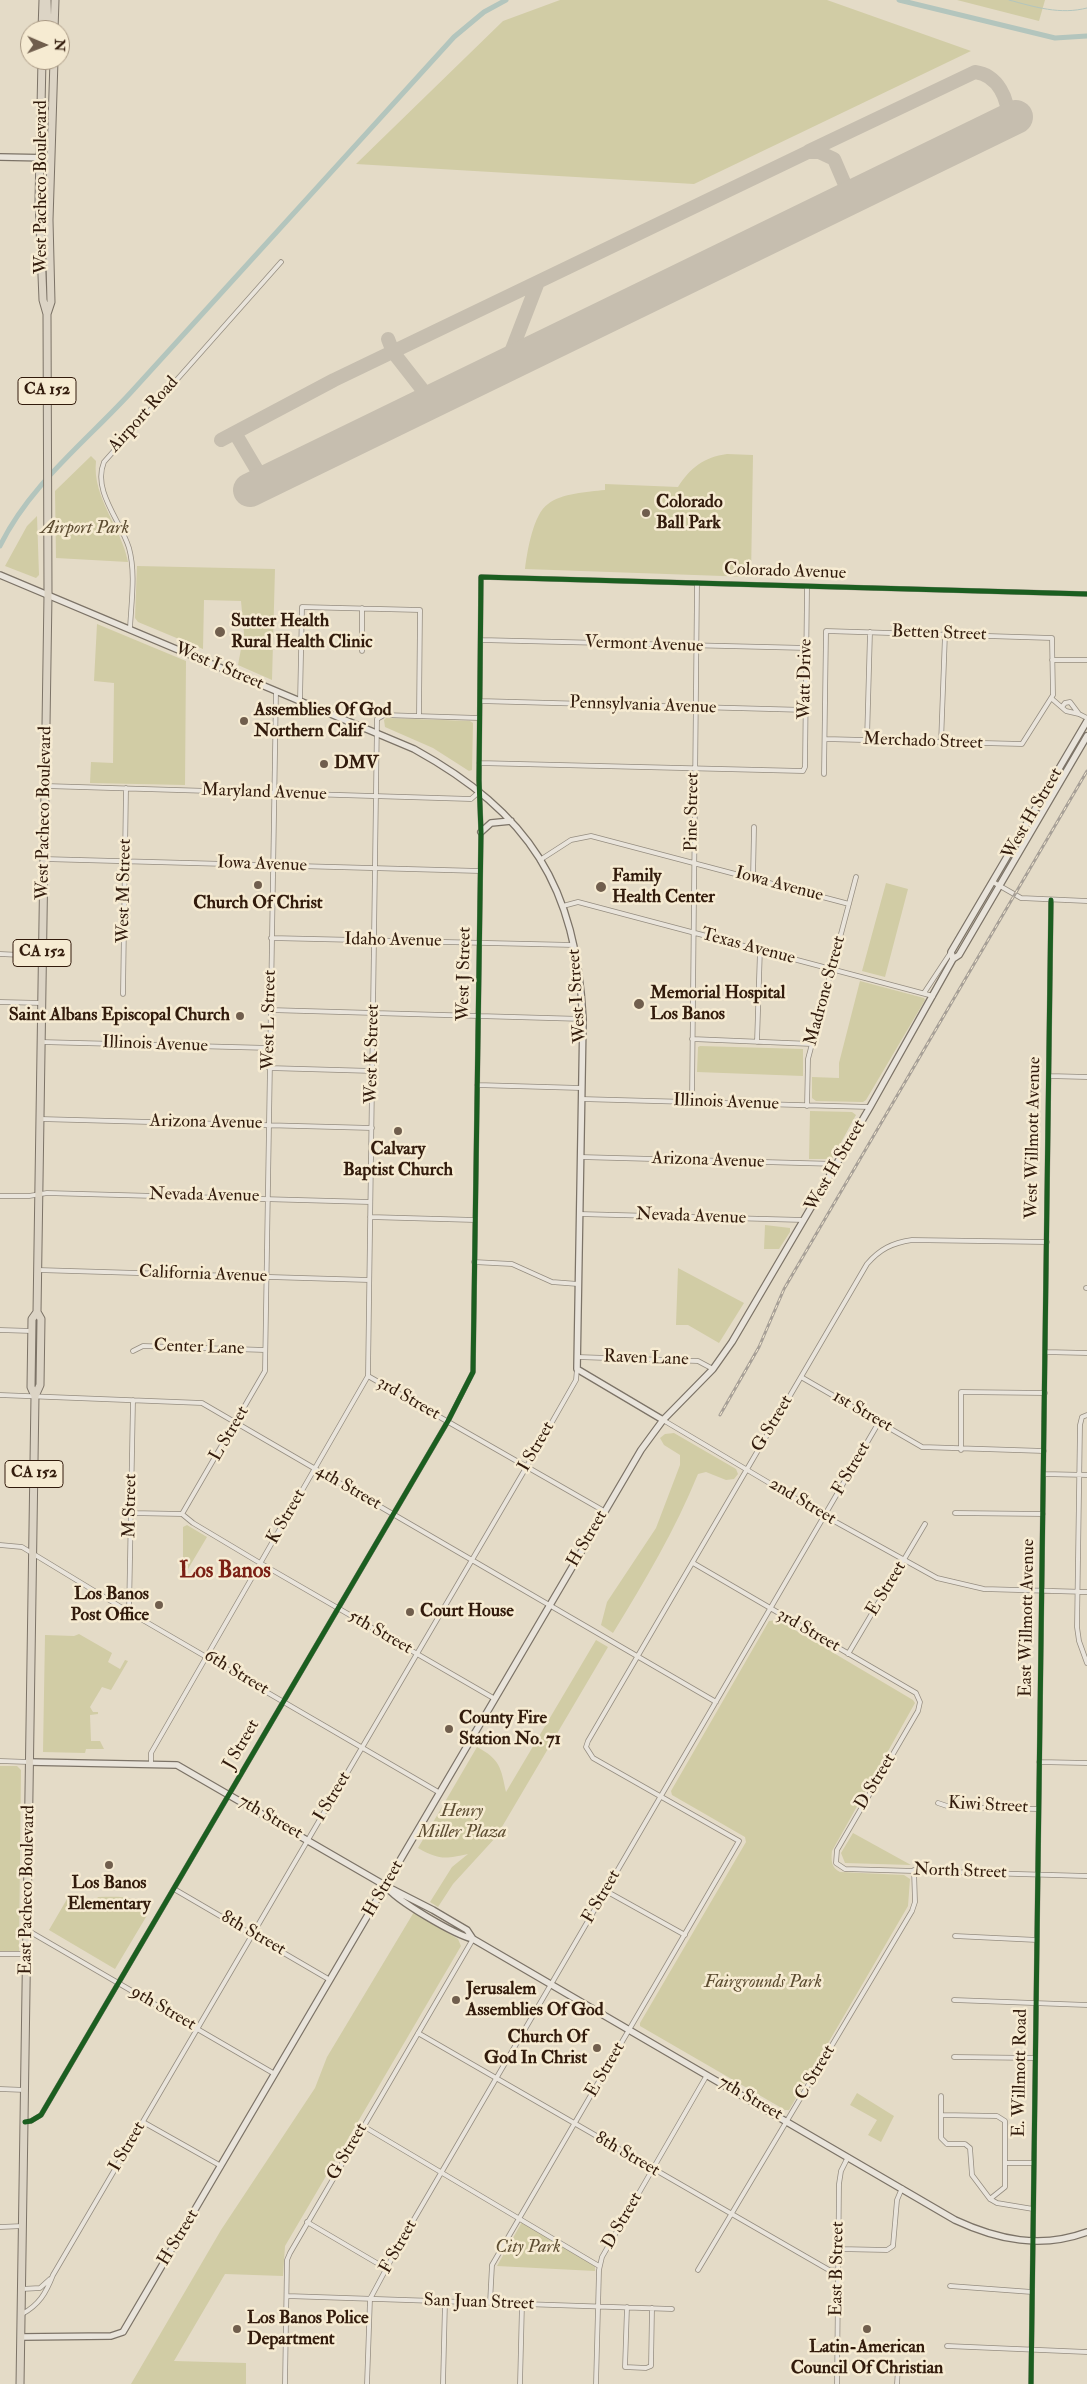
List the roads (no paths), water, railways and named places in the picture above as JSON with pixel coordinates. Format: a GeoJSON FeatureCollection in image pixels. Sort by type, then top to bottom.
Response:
{"type":"FeatureCollection","features":[{"type":"Feature","properties":{"kind":"highway"},"geometry":{"type":"LineString","coordinates":[[42,20],[43,0]]}},
{"type":"Feature","properties":{"kind":"highway"},"geometry":{"type":"LineString","coordinates":[[47,0],[48,20]]}},
{"type":"Feature","properties":{"kind":"highway"},"geometry":{"type":"LineString","coordinates":[[54,0],[54,20]]}},
{"type":"Feature","properties":{"kind":"highway","name":"West Pacheco Boulevard"},"geometry":{"type":"LineString","coordinates":[[41,1332],[41,1319],[37,1312],[38,1195],[48,595],[47,314],[43,300],[40,158],[42,70]]}},
{"type":"Feature","properties":{"kind":"highway","name":"West Pacheco Boulevard"},"geometry":{"type":"LineString","coordinates":[[47,314],[51,302],[49,220],[54,70]]}},
{"type":"Feature","properties":{"kind":"highway","name":"West Pacheco Boulevard"},"geometry":{"type":"LineString","coordinates":[[32,1331],[32,1319],[37,1312]]}},
{"type":"Feature","properties":{"kind":"highway"},"geometry":{"type":"LineString","coordinates":[[32,1331],[36,1336],[36,1356],[40,1363]]}},
{"type":"Feature","properties":{"kind":"highway","name":"East Pacheco Boulevard"},"geometry":{"type":"LineString","coordinates":[[32,1331],[32,1387],[36,1396]]}},
{"type":"Feature","properties":{"kind":"highway","name":"East Pacheco Boulevard"},"geometry":{"type":"LineString","coordinates":[[20,2384],[36,1396],[40,1385],[41,1332]]}},
{"type":"Feature","properties":{"kind":"street"},"geometry":{"type":"LineString","coordinates":[[0,157],[51,158]]}},
{"type":"Feature","properties":{"kind":"street","name":"Airport Road"},"geometry":{"type":"LineString","coordinates":[[130,629],[131,557],[127,542],[101,482],[100,470],[104,462],[281,262]]}},
{"type":"Feature","properties":{"kind":"street","name":"West I Street"},"geometry":{"type":"LineString","coordinates":[[0,575],[377,732],[436,761],[480,791],[511,821],[540,860],[563,906],[575,946],[583,1019],[577,1368]]}},
{"type":"Feature","properties":{"kind":"street","name":"Colorado Avenue"},"geometry":{"type":"LineString","coordinates":[[482,577],[1087,594]]}},
{"type":"Feature","properties":{"kind":"street","name":"West J Street"},"geometry":{"type":"LineString","coordinates":[[473,1372],[481,832],[479,718],[482,577]]}},
{"type":"Feature","properties":{"kind":"street","name":"Pine Street"},"geometry":{"type":"LineString","coordinates":[[692,1102],[694,708],[697,583]]}},
{"type":"Feature","properties":{"kind":"street","name":"Watt Drive"},"geometry":{"type":"LineString","coordinates":[[694,770],[803,771],[805,767],[807,587]]}},
{"type":"Feature","properties":{"kind":"street"},"geometry":{"type":"LineString","coordinates":[[300,701],[302,607],[420,610],[419,716]]}},
{"type":"Feature","properties":{"kind":"street"},"geometry":{"type":"LineString","coordinates":[[362,608],[362,651]]}},
{"type":"Feature","properties":{"kind":"street","name":"Betten Street"},"geometry":{"type":"LineString","coordinates":[[825,739],[826,631],[1052,638],[1052,660]]}},
{"type":"Feature","properties":{"kind":"street"},"geometry":{"type":"LineString","coordinates":[[867,740],[870,632]]}},
{"type":"Feature","properties":{"kind":"street"},"geometry":{"type":"LineString","coordinates":[[941,743],[945,634]]}},
{"type":"Feature","properties":{"kind":"street","name":"Vermont Avenue"},"geometry":{"type":"LineString","coordinates":[[481,640],[807,648]]}},
{"type":"Feature","properties":{"kind":"street"},"geometry":{"type":"LineString","coordinates":[[1079,714],[1068,713],[1063,705],[1053,699],[1052,660],[1087,660]]}},
{"type":"Feature","properties":{"kind":"street","name":"West L Street"},"geometry":{"type":"LineString","coordinates":[[266,1350],[276,691]]}},
{"type":"Feature","properties":{"kind":"street","name":"Merchado Street"},"geometry":{"type":"LineString","coordinates":[[825,739],[1022,744],[1053,699]]}},
{"type":"Feature","properties":{"kind":"street","name":"Pennsylvania Avenue"},"geometry":{"type":"LineString","coordinates":[[480,701],[806,710]]}},
{"type":"Feature","properties":{"kind":"street"},"geometry":{"type":"LineString","coordinates":[[1063,705],[1073,703],[1079,714],[1087,720]]}},
{"type":"Feature","properties":{"kind":"street"},"geometry":{"type":"LineString","coordinates":[[377,732],[377,719],[384,715],[479,718]]}},
{"type":"Feature","properties":{"kind":"street","name":"West H Street"},"geometry":{"type":"LineString","coordinates":[[713,1369],[750,1313],[870,1107],[933,996],[952,955],[1087,720]]}},
{"type":"Feature","properties":{"kind":"street","name":"West K Street"},"geometry":{"type":"LineString","coordinates":[[368,1376],[377,732]]}},
{"type":"Feature","properties":{"kind":"street","name":"West H Street"},"geometry":{"type":"LineString","coordinates":[[952,955],[959,955],[1087,736]]}},
{"type":"Feature","properties":{"kind":"street"},"geometry":{"type":"LineString","coordinates":[[824,774],[825,739]]}},
{"type":"Feature","properties":{"kind":"street"},"geometry":{"type":"LineString","coordinates":[[479,763],[694,770]]}},
{"type":"Feature","properties":{"kind":"street","name":"Maryland Avenue"},"geometry":{"type":"LineString","coordinates":[[46,786],[470,799],[480,791]]}},
{"type":"Feature","properties":{"kind":"street","name":"West M Street"},"geometry":{"type":"LineString","coordinates":[[123,994],[126,788]]}},
{"type":"Feature","properties":{"kind":"street"},"geometry":{"type":"LineString","coordinates":[[1040,801],[1047,805]]}},
{"type":"Feature","properties":{"kind":"street"},"geometry":{"type":"LineString","coordinates":[[481,832],[491,823],[511,821]]}},
{"type":"Feature","properties":{"kind":"street"},"geometry":{"type":"LineString","coordinates":[[753,878],[754,827]]}},
{"type":"Feature","properties":{"kind":"street","name":"Iowa Avenue"},"geometry":{"type":"LineString","coordinates":[[540,860],[571,840],[591,836],[849,904]]}},
{"type":"Feature","properties":{"kind":"street","name":"Iowa Avenue"},"geometry":{"type":"LineString","coordinates":[[44,859],[480,871]]}},
{"type":"Feature","properties":{"kind":"street","name":"Madrone Street"},"geometry":{"type":"LineString","coordinates":[[807,1106],[808,1065],[812,1044],[856,877]]}},
{"type":"Feature","properties":{"kind":"street"},"geometry":{"type":"LineString","coordinates":[[993,882],[1021,898],[1087,901]]}},
{"type":"Feature","properties":{"kind":"street","name":"West Willmott Avenue"},"geometry":{"type":"LineString","coordinates":[[1044,1452],[1051,900]]}},
{"type":"Feature","properties":{"kind":"street","name":"Texas Avenue"},"geometry":{"type":"LineString","coordinates":[[563,906],[578,902],[933,996]]}},
{"type":"Feature","properties":{"kind":"street","name":"Idaho Avenue"},"geometry":{"type":"LineString","coordinates":[[271,938],[575,946]]}},
{"type":"Feature","properties":{"kind":"street"},"geometry":{"type":"LineString","coordinates":[[757,1042],[760,949]]}},
{"type":"Feature","properties":{"kind":"street"},"geometry":{"type":"LineString","coordinates":[[0,954],[42,956]]}},
{"type":"Feature","properties":{"kind":"street"},"geometry":{"type":"LineString","coordinates":[[924,993],[952,955]]}},
{"type":"Feature","properties":{"kind":"street"},"geometry":{"type":"LineString","coordinates":[[0,1002],[42,1003]]}},
{"type":"Feature","properties":{"kind":"street"},"geometry":{"type":"LineString","coordinates":[[270,1010],[583,1019]]}},
{"type":"Feature","properties":{"kind":"street"},"geometry":{"type":"LineString","coordinates":[[692,1039],[812,1044]]}},
{"type":"Feature","properties":{"kind":"street","name":"Illinois Avenue"},"geometry":{"type":"LineString","coordinates":[[41,1042],[270,1048]]}},
{"type":"Feature","properties":{"kind":"street"},"geometry":{"type":"LineString","coordinates":[[269,1068],[373,1071]]}},
{"type":"Feature","properties":{"kind":"street"},"geometry":{"type":"LineString","coordinates":[[1049,1076],[1087,1077]]}},
{"type":"Feature","properties":{"kind":"street"},"geometry":{"type":"LineString","coordinates":[[477,1085],[581,1088]]}},
{"type":"Feature","properties":{"kind":"street","name":"Illinois Avenue"},"geometry":{"type":"LineString","coordinates":[[581,1099],[870,1107]]}},
{"type":"Feature","properties":{"kind":"street","name":"Arizona Avenue"},"geometry":{"type":"LineString","coordinates":[[40,1119],[372,1128]]}},
{"type":"Feature","properties":{"kind":"street","name":"Arizona Avenue"},"geometry":{"type":"LineString","coordinates":[[580,1157],[837,1164]]}},
{"type":"Feature","properties":{"kind":"street","name":"Nevada Avenue"},"geometry":{"type":"LineString","coordinates":[[0,1196],[48,1193],[267,1197],[370,1202]]}},
{"type":"Feature","properties":{"kind":"street","name":"Nevada Avenue"},"geometry":{"type":"LineString","coordinates":[[579,1214],[804,1220]]}},
{"type":"Feature","properties":{"kind":"street"},"geometry":{"type":"LineString","coordinates":[[370,1217],[474,1220]]}},
{"type":"Feature","properties":{"kind":"street","name":"G Street"},"geometry":{"type":"LineString","coordinates":[[661,1796],[592,1758],[586,1747],[867,1264],[878,1252],[887,1246],[912,1240],[1047,1242]]}},
{"type":"Feature","properties":{"kind":"street"},"geometry":{"type":"LineString","coordinates":[[474,1262],[512,1264],[552,1282],[578,1284]]}},
{"type":"Feature","properties":{"kind":"street","name":"California Avenue"},"geometry":{"type":"LineString","coordinates":[[38,1270],[369,1280]]}},
{"type":"Feature","properties":{"kind":"street"},"geometry":{"type":"LineString","coordinates":[[0,1330],[32,1331]]}},
{"type":"Feature","properties":{"kind":"street","name":"Center Lane"},"geometry":{"type":"LineString","coordinates":[[133,1351],[143,1346],[266,1350]]}},
{"type":"Feature","properties":{"kind":"street","name":"L Street"},"geometry":{"type":"LineString","coordinates":[[182,1514],[265,1375],[266,1350]]}},
{"type":"Feature","properties":{"kind":"street"},"geometry":{"type":"LineString","coordinates":[[1045,1352],[1087,1353]]}},
{"type":"Feature","properties":{"kind":"street","name":"Raven Lane"},"geometry":{"type":"LineString","coordinates":[[577,1357],[698,1361],[713,1369]]}},
{"type":"Feature","properties":{"kind":"street","name":"2nd Street"},"geometry":{"type":"LineString","coordinates":[[577,1368],[825,1516],[936,1578],[964,1586],[984,1589],[1087,1592]]}},
{"type":"Feature","properties":{"kind":"street","name":"I Street"},"geometry":{"type":"LineString","coordinates":[[22,2314],[37,2305],[47,2291],[53,2275],[527,1466],[576,1380],[577,1368]]}},
{"type":"Feature","properties":{"kind":"street","name":"H Street"},"geometry":{"type":"LineString","coordinates":[[21,2337],[111,2336],[123,2332],[221,2166],[273,2073],[386,1886],[641,1450],[663,1420],[713,1369]]}},
{"type":"Feature","properties":{"kind":"street","name":"J Street"},"geometry":{"type":"LineString","coordinates":[[25,2122],[41,2115],[394,1515],[448,1422],[473,1372]]}},
{"type":"Feature","properties":{"kind":"street","name":"3rd Street"},"geometry":{"type":"LineString","coordinates":[[368,1376],[604,1511]]}},
{"type":"Feature","properties":{"kind":"street","name":"K Street"},"geometry":{"type":"LineString","coordinates":[[151,1764],[151,1753],[368,1376]]}},
{"type":"Feature","properties":{"kind":"street","name":"1st Street"},"geometry":{"type":"LineString","coordinates":[[801,1377],[922,1447],[961,1450]]}},
{"type":"Feature","properties":{"kind":"street"},"geometry":{"type":"LineString","coordinates":[[1044,1452],[961,1450],[961,1392],[1045,1393]]}},
{"type":"Feature","properties":{"kind":"street","name":"4th Street"},"geometry":{"type":"LineString","coordinates":[[0,1396],[196,1401],[237,1422],[716,1702]]}},
{"type":"Feature","properties":{"kind":"street","name":"M Street"},"geometry":{"type":"LineString","coordinates":[[130,1612],[133,1400]]}},
{"type":"Feature","properties":{"kind":"street"},"geometry":{"type":"LineString","coordinates":[[1087,1415],[1082,1418],[1080,1425],[1077,1592],[1078,1641],[1087,1663]]}},
{"type":"Feature","properties":{"kind":"street","name":"F Street"},"geometry":{"type":"LineString","coordinates":[[367,2384],[370,2299],[399,2245],[879,1422]]}},
{"type":"Feature","properties":{"kind":"street","name":"East Willmott Avenue"},"geometry":{"type":"LineString","coordinates":[[1039,1762],[1044,1452]]}},
{"type":"Feature","properties":{"kind":"street"},"geometry":{"type":"LineString","coordinates":[[1044,1474],[1087,1475]]}},
{"type":"Feature","properties":{"kind":"street"},"geometry":{"type":"LineString","coordinates":[[131,1513],[182,1514]]}},
{"type":"Feature","properties":{"kind":"street"},"geometry":{"type":"LineString","coordinates":[[955,1513],[1043,1514]]}},
{"type":"Feature","properties":{"kind":"street","name":"5th Street"},"geometry":{"type":"LineString","coordinates":[[182,1514],[193,1523],[260,1563],[495,1699]]}},
{"type":"Feature","properties":{"kind":"street","name":"E Street"},"geometry":{"type":"LineString","coordinates":[[848,1654],[925,1524]]}},
{"type":"Feature","properties":{"kind":"street","name":"6th Street"},"geometry":{"type":"LineString","coordinates":[[0,1545],[18,1546],[33,1553],[130,1612],[440,1793]]}},
{"type":"Feature","properties":{"kind":"street","name":"3rd Street"},"geometry":{"type":"LineString","coordinates":[[693,1563],[916,1693],[920,1702]]}},
{"type":"Feature","properties":{"kind":"street","name":"D Street"},"geometry":{"type":"LineString","coordinates":[[836,1863],[837,1850],[918,1712],[920,1702]]}},
{"type":"Feature","properties":{"kind":"street"},"geometry":{"type":"LineString","coordinates":[[0,1761],[29,1762]]}},
{"type":"Feature","properties":{"kind":"street","name":"7th Street"},"geometry":{"type":"LineString","coordinates":[[29,1762],[177,1765],[386,1886],[467,1930],[473,1939],[787,2120],[944,2214],[973,2228],[999,2237],[1033,2241],[1054,2241],[1087,2232]]}},
{"type":"Feature","properties":{"kind":"street"},"geometry":{"type":"LineString","coordinates":[[1039,1762],[1087,1763]]}},
{"type":"Feature","properties":{"kind":"street","name":"E. Willmott Road"},"geometry":{"type":"LineString","coordinates":[[1030,2384],[1039,1762]]}},
{"type":"Feature","properties":{"kind":"street","name":"E Street"},"geometry":{"type":"LineString","coordinates":[[490,2303],[492,2265],[739,1841],[661,1796]]}},
{"type":"Feature","properties":{"kind":"street","name":"Kiwi Street"},"geometry":{"type":"LineString","coordinates":[[938,1803],[950,1807],[1038,1809]]}},
{"type":"Feature","properties":{"kind":"street","name":"North Street"},"geometry":{"type":"LineString","coordinates":[[836,1863],[845,1869],[1087,1876]]}},
{"type":"Feature","properties":{"kind":"street","name":"C Street"},"geometry":{"type":"LineString","coordinates":[[698,2270],[912,1911],[915,1902],[914,1870]]}},
{"type":"Feature","properties":{"kind":"street","name":"8th Street"},"geometry":{"type":"LineString","coordinates":[[174,1890],[330,1980]]}},
{"type":"Feature","properties":{"kind":"street"},"geometry":{"type":"LineString","coordinates":[[606,1891],[685,1935]]}},
{"type":"Feature","properties":{"kind":"street","name":"9th Street"},"geometry":{"type":"LineString","coordinates":[[27,1930],[273,2073]]}},
{"type":"Feature","properties":{"kind":"street"},"geometry":{"type":"LineString","coordinates":[[955,1936],[1037,1940]]}},
{"type":"Feature","properties":{"kind":"street","name":"G Street"},"geometry":{"type":"LineString","coordinates":[[285,2384],[287,2260],[307,2222],[473,1939]]}},
{"type":"Feature","properties":{"kind":"street"},"geometry":{"type":"LineString","coordinates":[[0,1954],[27,1954]]}},
{"type":"Feature","properties":{"kind":"street"},"geometry":{"type":"LineString","coordinates":[[954,2000],[1028,2001],[1036,2004],[1087,2005]]}},
{"type":"Feature","properties":{"kind":"street","name":"8th Street"},"geometry":{"type":"LineString","coordinates":[[418,2033],[730,2215],[829,2270],[838,2271]]}},
{"type":"Feature","properties":{"kind":"street"},"geometry":{"type":"LineString","coordinates":[[954,2057],[1035,2058]]}},
{"type":"Feature","properties":{"kind":"street","name":"D Street"},"geometry":{"type":"LineString","coordinates":[[596,2384],[599,2266],[707,2075]]}},
{"type":"Feature","properties":{"kind":"street"},"geometry":{"type":"LineString","coordinates":[[0,2090],[25,2090]]}},
{"type":"Feature","properties":{"kind":"street"},"geometry":{"type":"LineString","coordinates":[[941,2096],[943,2140],[947,2144],[965,2144],[970,2148],[972,2175],[990,2199],[997,2203],[1033,2209]]}},
{"type":"Feature","properties":{"kind":"street"},"geometry":{"type":"LineString","coordinates":[[941,2115],[997,2116],[1003,2118],[1006,2125],[1005,2187],[990,2199]]}},
{"type":"Feature","properties":{"kind":"street"},"geometry":{"type":"LineString","coordinates":[[143,2122],[221,2166]]}},
{"type":"Feature","properties":{"kind":"street"},"geometry":{"type":"LineString","coordinates":[[363,2126],[599,2266]]}},
{"type":"Feature","properties":{"kind":"street","name":"East B Street"},"geometry":{"type":"LineString","coordinates":[[837,2384],[839,2184],[841,2171],[848,2157]]}},
{"type":"Feature","properties":{"kind":"street"},"geometry":{"type":"LineString","coordinates":[[1006,2163],[1034,2163]]}},
{"type":"Feature","properties":{"kind":"street"},"geometry":{"type":"LineString","coordinates":[[839,2249],[887,2250],[893,2246],[897,2200],[902,2188]]}},
{"type":"Feature","properties":{"kind":"street"},"geometry":{"type":"LineString","coordinates":[[307,2222],[387,2269]]}},
{"type":"Feature","properties":{"kind":"street"},"geometry":{"type":"LineString","coordinates":[[0,2227],[24,2226]]}},
{"type":"Feature","properties":{"kind":"street","name":"I Street"},"geometry":{"type":"LineString","coordinates":[[22,2289],[40,2288],[53,2275]]}},
{"type":"Feature","properties":{"kind":"street"},"geometry":{"type":"LineString","coordinates":[[950,2286],[1032,2292]]}},
{"type":"Feature","properties":{"kind":"street","name":"San Juan Street"},"geometry":{"type":"LineString","coordinates":[[287,2296],[672,2309]]}},
{"type":"Feature","properties":{"kind":"street"},"geometry":{"type":"LineString","coordinates":[[443,2384],[445,2302]]}},
{"type":"Feature","properties":{"kind":"street"},"geometry":{"type":"LineString","coordinates":[[520,2384],[522,2304]]}},
{"type":"Feature","properties":{"kind":"street"},"geometry":{"type":"LineString","coordinates":[[627,2308],[625,2368],[646,2368],[651,2366],[652,2308]]}},
{"type":"Feature","properties":{"kind":"street"},"geometry":{"type":"LineString","coordinates":[[947,2346],[1087,2352]]}},
{"type":"Feature","properties":{"kind":"street"},"geometry":{"type":"LineString","coordinates":[[898,2369],[898,2384]]}},
{"type":"Feature","properties":{"kind":"waterway"},"geometry":{"type":"LineString","coordinates":[[0,546],[27,502],[43,483],[134,389],[454,37],[484,12],[506,0]]}},
{"type":"Feature","properties":{"kind":"waterway"},"geometry":{"type":"LineString","coordinates":[[899,0],[1055,38],[1087,36]]}},
{"type":"Feature","properties":{"kind":"waterway"},"geometry":{"type":"LineString","coordinates":[[1009,0],[1057,10],[1067,11],[1087,8]]}},
{"type":"Feature","properties":{"kind":"railway"},"geometry":{"type":"LineString","coordinates":[[720,1415],[759,1347],[784,1289],[1087,771]]}},
{"type":"Feature","properties":{"kind":"place","name":"Colorado Ball Park"},"geometry":{"type":"Point","coordinates":[646,513]}},
{"type":"Feature","properties":{"kind":"place","name":"Sutter Health Rural Health Clinic"},"geometry":{"type":"Point","coordinates":[220,632]}},
{"type":"Feature","properties":{"kind":"place","name":"Assemblies Of God Northern Calif"},"geometry":{"type":"Point","coordinates":[244,721]}},
{"type":"Feature","properties":{"kind":"place","name":"DMV"},"geometry":{"type":"Point","coordinates":[324,764]}},
{"type":"Feature","properties":{"kind":"place","name":"Church Of Christ"},"geometry":{"type":"Point","coordinates":[258,885]}},
{"type":"Feature","properties":{"kind":"place","name":"Family Health Center"},"geometry":{"type":"Point","coordinates":[601,887]}},
{"type":"Feature","properties":{"kind":"place","name":"Memorial Hospital Los Banos"},"geometry":{"type":"Point","coordinates":[639,1004]}},
{"type":"Feature","properties":{"kind":"place","name":"Saint Albans Episcopal Church"},"geometry":{"type":"Point","coordinates":[240,1016]}},
{"type":"Feature","properties":{"kind":"place","name":"Calvary Baptist Church"},"geometry":{"type":"Point","coordinates":[398,1131]}},
{"type":"Feature","properties":{"kind":"place","name":"Los Banos Post Office"},"geometry":{"type":"Point","coordinates":[159,1605]}},
{"type":"Feature","properties":{"kind":"place","name":"Court House"},"geometry":{"type":"Point","coordinates":[410,1612]}},
{"type":"Feature","properties":{"kind":"place","name":"County Fire Station No. 71"},"geometry":{"type":"Point","coordinates":[449,1729]}},
{"type":"Feature","properties":{"kind":"place","name":"Los Banos Elementary"},"geometry":{"type":"Point","coordinates":[109,1865]}},
{"type":"Feature","properties":{"kind":"place","name":"Jerusalem Assemblies Of God"},"geometry":{"type":"Point","coordinates":[456,2000]}},
{"type":"Feature","properties":{"kind":"place","name":"Church Of God In Christ"},"geometry":{"type":"Point","coordinates":[597,2048]}},
{"type":"Feature","properties":{"kind":"place","name":"Los Banos Police Department"},"geometry":{"type":"Point","coordinates":[237,2329]}},
{"type":"Feature","properties":{"kind":"place","name":"Latin-American Council Of Christian"},"geometry":{"type":"Point","coordinates":[867,2329]}},
{"type":"Feature","properties":{"kind":"district","name":"Los Banos"},"geometry":{"type":"Point","coordinates":[225,1572]}},
{"type":"Feature","properties":{"kind":"park label","name":"Airport Park"},"geometry":{"type":"Point","coordinates":[85,529]}},
{"type":"Feature","properties":{"kind":"park label","name":"Henry Miller Plaza"},"geometry":{"type":"Point","coordinates":[462,1822]}},
{"type":"Feature","properties":{"kind":"park label","name":"Fairgrounds Park"},"geometry":{"type":"Point","coordinates":[763,1983]}},
{"type":"Feature","properties":{"kind":"park label","name":"City Park"},"geometry":{"type":"Point","coordinates":[528,2248]}}]}
